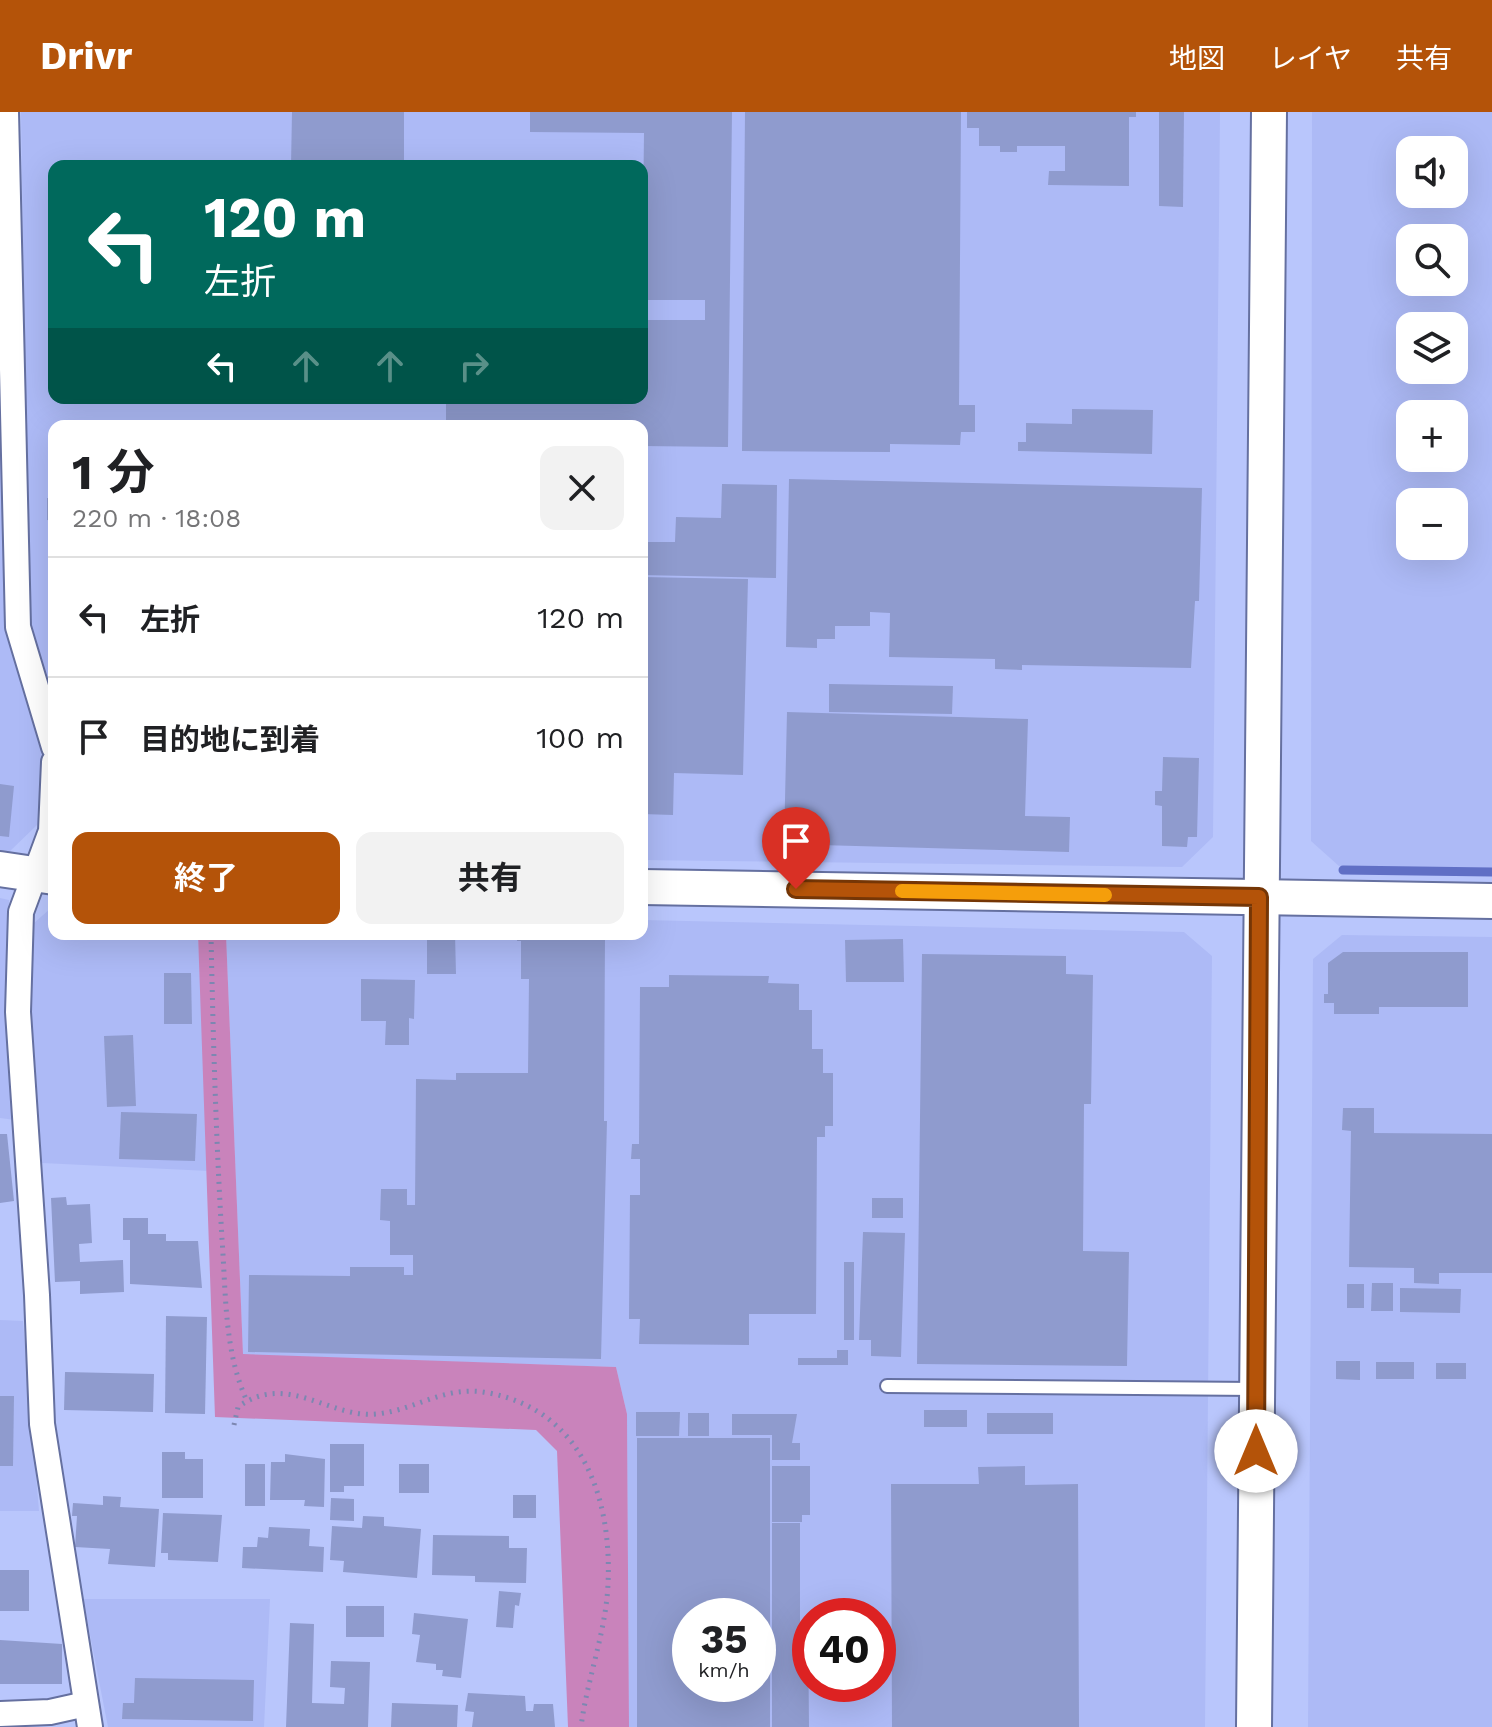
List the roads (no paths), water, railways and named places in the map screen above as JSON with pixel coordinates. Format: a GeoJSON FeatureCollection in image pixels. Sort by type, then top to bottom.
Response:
{"type":"FeatureCollection","features":[{"type":"Feature","properties":{"kind":"street"},"geometry":{"type":"LineString","coordinates":[[6,112],[18,627],[48,727]]}},
{"type":"Feature","properties":{"kind":"street"},"geometry":{"type":"LineString","coordinates":[[1254,1727],[1259,897],[1269,112]]}},
{"type":"Feature","properties":{"kind":"street"},"geometry":{"type":"LineString","coordinates":[[0,1714],[50,1712],[88,1716],[42,1424],[37,1295],[18,1012],[21,912],[45,876],[48,854]]}},
{"type":"Feature","properties":{"kind":"street"},"geometry":{"type":"LineString","coordinates":[[0,869],[45,876]]}},
{"type":"Feature","properties":{"kind":"street"},"geometry":{"type":"LineString","coordinates":[[648,887],[1492,901]]}},
{"type":"Feature","properties":{"kind":"lane"},"geometry":{"type":"LineString","coordinates":[[887,1386],[1256,1389]]}},
{"type":"Feature","properties":{"kind":"waterway"},"geometry":{"type":"LineString","coordinates":[[1343,870],[1492,872]]}}]}
